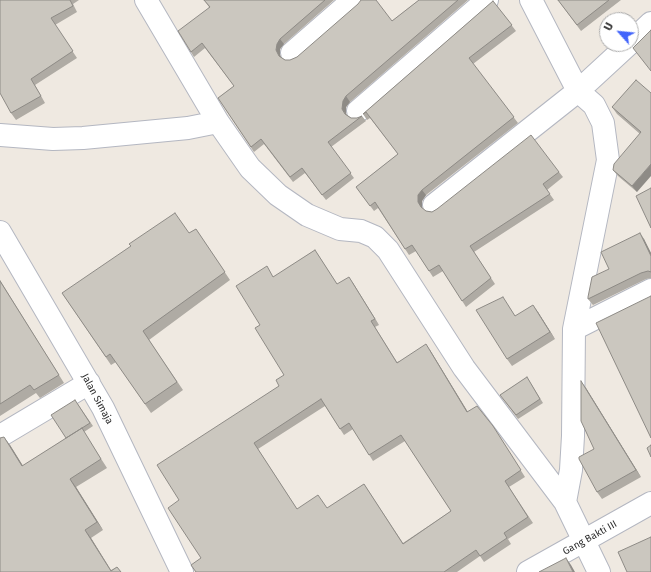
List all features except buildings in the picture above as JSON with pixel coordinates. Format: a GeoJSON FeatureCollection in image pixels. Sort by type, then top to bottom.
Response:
{"type":"FeatureCollection","features":[{"type":"Feature","properties":{"kind":"street"},"geometry":{"type":"LineString","coordinates":[[146,0],[218,122],[250,168],[278,195],[314,218],[340,229],[361,231],[375,237],[388,250],[464,368],[565,502],[599,572]]}},
{"type":"Feature","properties":{"kind":"street"},"geometry":{"type":"LineString","coordinates":[[292,52],[353,0]]}},
{"type":"Feature","properties":{"kind":"street"},"geometry":{"type":"LineString","coordinates":[[358,111],[488,0]]}},
{"type":"Feature","properties":{"kind":"street"},"geometry":{"type":"LineString","coordinates":[[531,0],[578,91],[594,105],[603,123],[608,160],[574,329],[573,436],[571,470],[565,502]]}},
{"type":"Feature","properties":{"kind":"street"},"geometry":{"type":"LineString","coordinates":[[639,34],[651,23]]}},
{"type":"Feature","properties":{"kind":"street"},"geometry":{"type":"LineString","coordinates":[[434,205],[578,91],[620,52]]}},
{"type":"Feature","properties":{"kind":"street"},"geometry":{"type":"LineString","coordinates":[[0,135],[53,139],[83,138],[188,128],[218,122]]}},
{"type":"Feature","properties":{"kind":"street","name":"Jalan Simaja"},"geometry":{"type":"LineString","coordinates":[[0,232],[89,383],[182,572]]}},
{"type":"Feature","properties":{"kind":"street"},"geometry":{"type":"LineString","coordinates":[[574,329],[651,290]]}},
{"type":"Feature","properties":{"kind":"street"},"geometry":{"type":"LineString","coordinates":[[0,436],[89,383]]}},
{"type":"Feature","properties":{"kind":"street","name":"Gang Bakti III"},"geometry":{"type":"LineString","coordinates":[[528,572],[651,503]]}}]}
